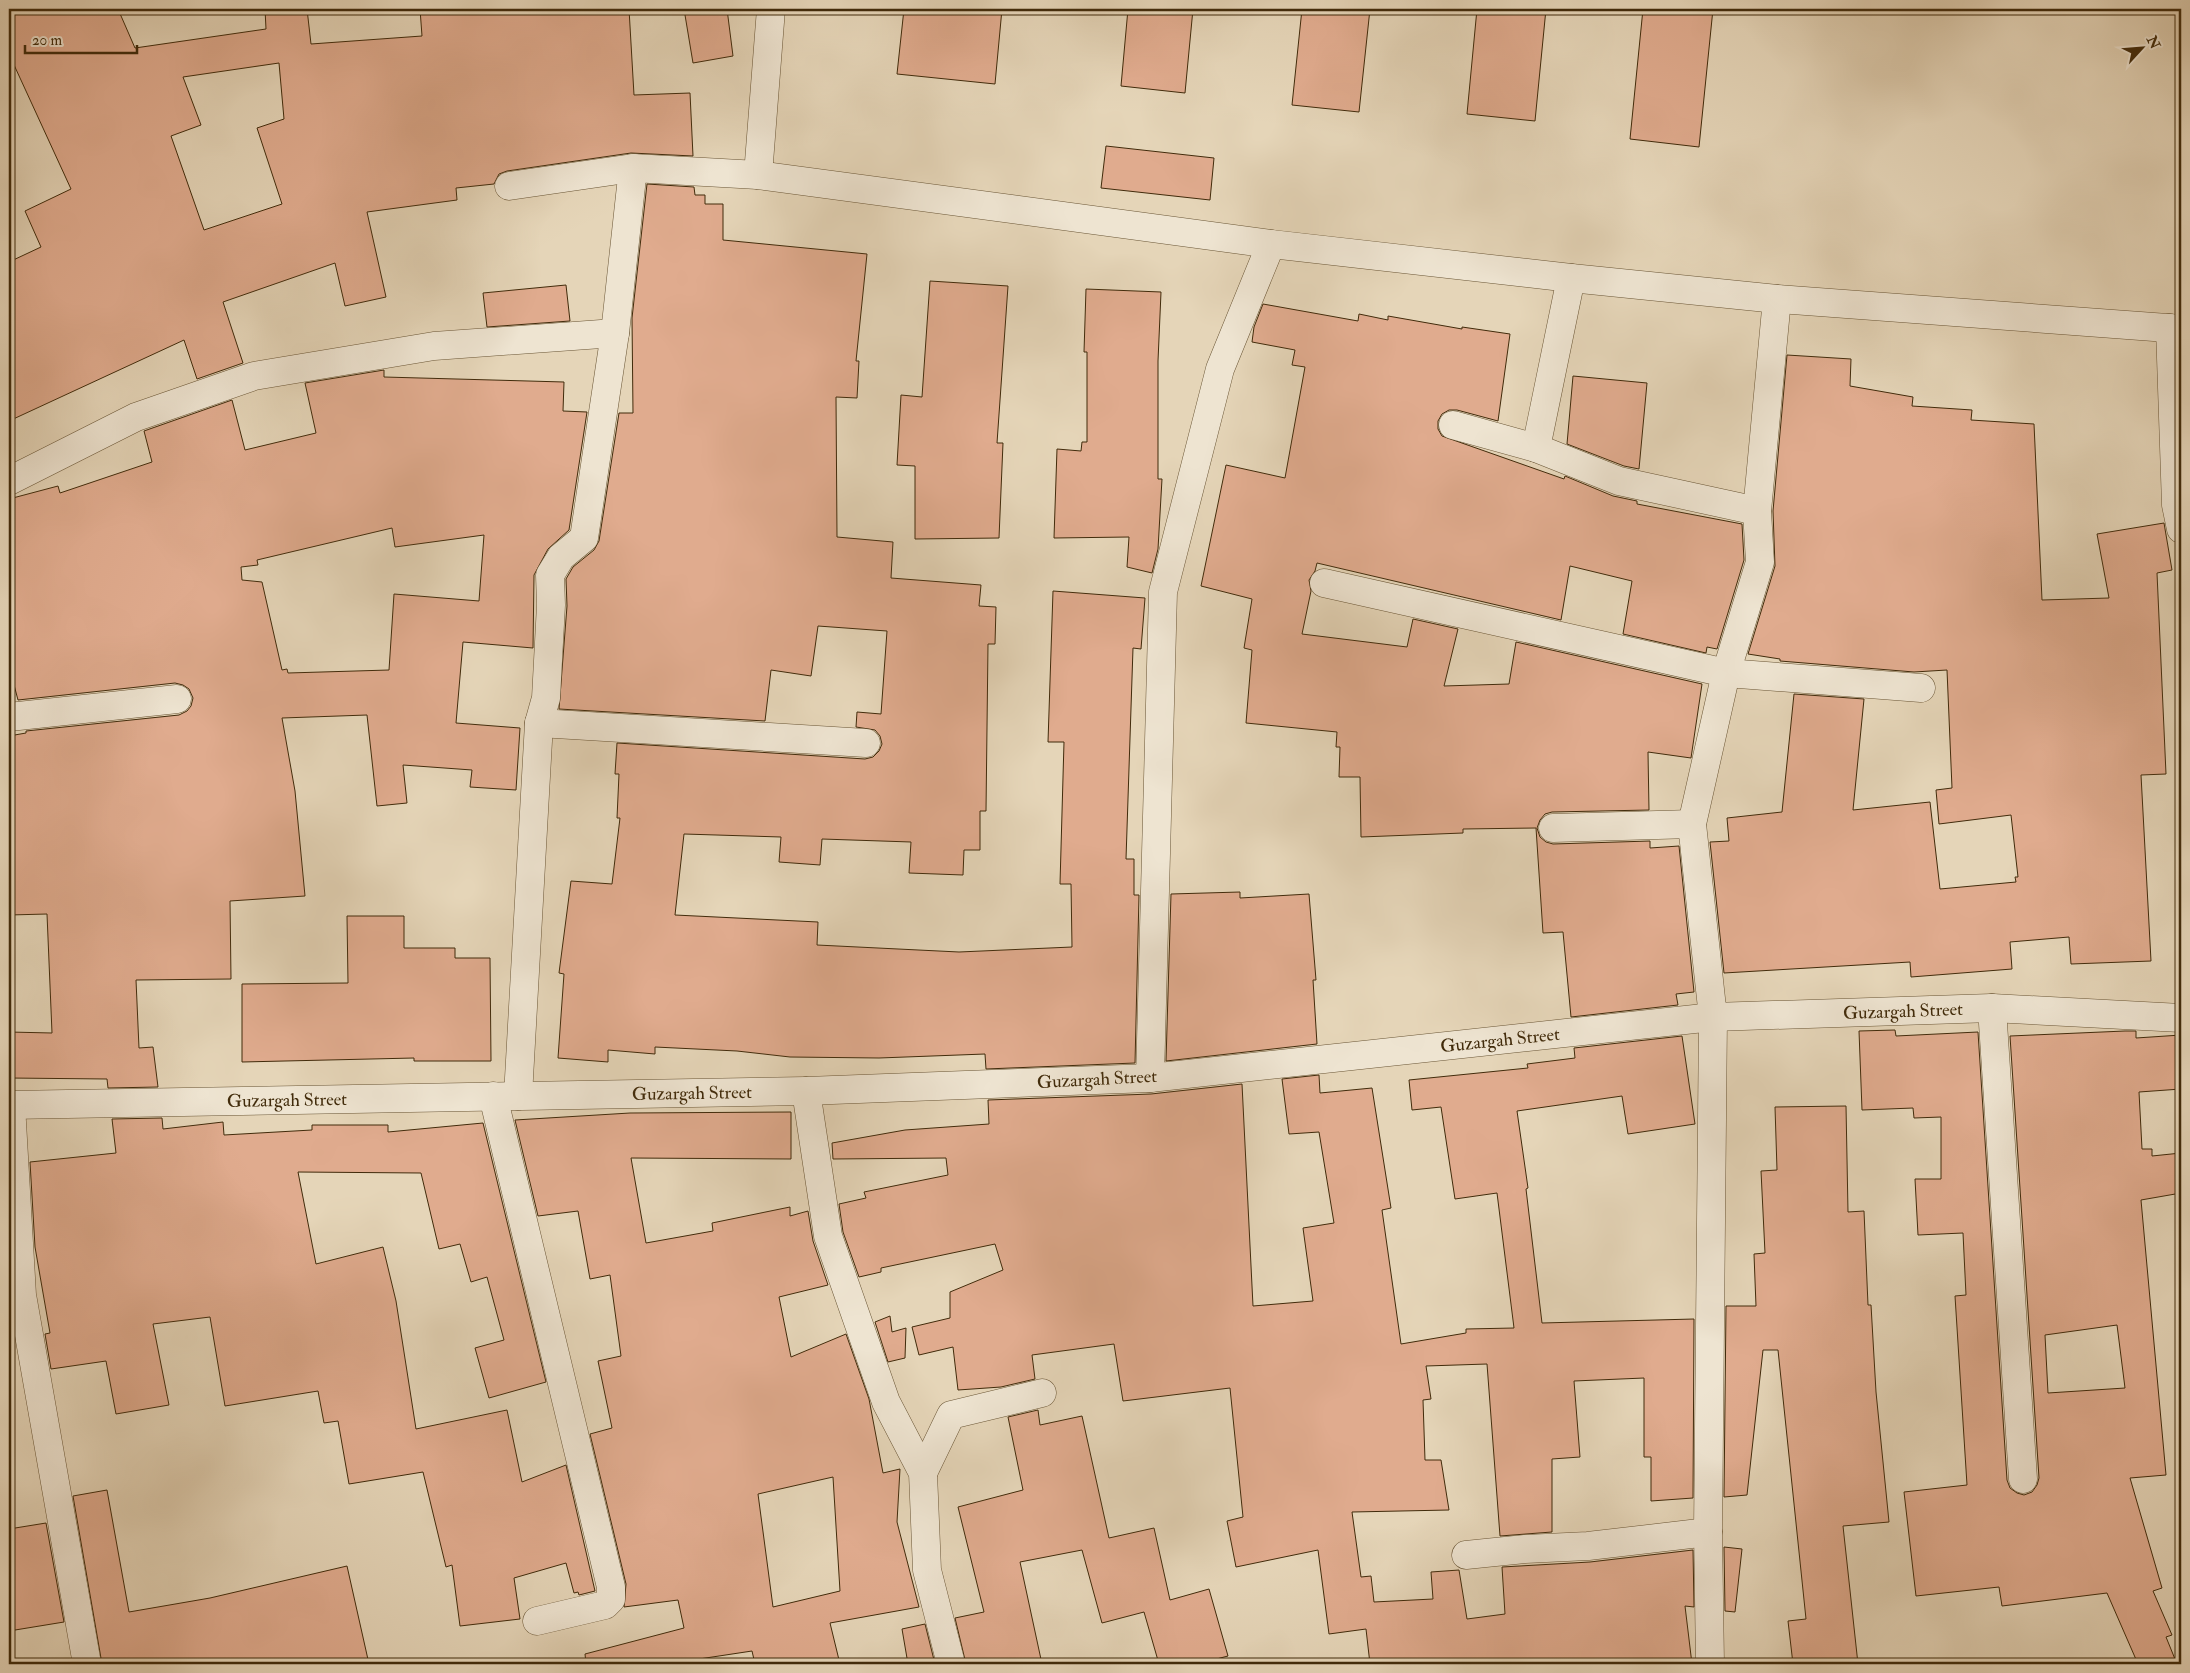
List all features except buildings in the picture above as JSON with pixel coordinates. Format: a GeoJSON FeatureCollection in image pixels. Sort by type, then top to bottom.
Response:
{"type":"FeatureCollection","features":[{"type":"Feature","properties":{"kind":"street"},"geometry":{"type":"LineString","coordinates":[[758,175],[772,9]]}},
{"type":"Feature","properties":{"kind":"street"},"geometry":{"type":"LineString","coordinates":[[537,1621],[605,1605],[611,1600],[611,1587],[506,1096],[538,723],[546,698],[551,605],[550,575],[561,558],[584,538],[615,333],[633,168]]}},
{"type":"Feature","properties":{"kind":"street"},"geometry":{"type":"LineString","coordinates":[[510,186],[633,168],[758,175],[1271,244],[1571,278],[1777,299],[2176,328],[2176,505],[2181,528]]}},
{"type":"Feature","properties":{"kind":"street"},"geometry":{"type":"LineString","coordinates":[[1150,1078],[1163,592],[1220,369],[1271,244]]}},
{"type":"Feature","properties":{"kind":"street"},"geometry":{"type":"LineString","coordinates":[[1536,448],[1571,278]]}},
{"type":"Feature","properties":{"kind":"street"},"geometry":{"type":"LineString","coordinates":[[1710,1664],[1708,1532],[1713,1017],[1692,824],[1726,673],[1760,562],[1757,511],[1777,299]]}},
{"type":"Feature","properties":{"kind":"street"},"geometry":{"type":"LineString","coordinates":[[9,482],[136,417],[254,376],[434,346],[615,333]]}},
{"type":"Feature","properties":{"kind":"street"},"geometry":{"type":"LineString","coordinates":[[1453,425],[1536,448],[1619,481],[1757,511]]}},
{"type":"Feature","properties":{"kind":"street"},"geometry":{"type":"LineString","coordinates":[[1324,583],[1726,673],[1921,688]]}},
{"type":"Feature","properties":{"kind":"street"},"geometry":{"type":"LineString","coordinates":[[9,717],[177,699]]}},
{"type":"Feature","properties":{"kind":"street"},"geometry":{"type":"LineString","coordinates":[[538,723],[866,743]]}},
{"type":"Feature","properties":{"kind":"street"},"geometry":{"type":"LineString","coordinates":[[1552,828],[1692,824]]}},
{"type":"Feature","properties":{"kind":"street"},"geometry":{"type":"LineString","coordinates":[[1992,1008],[2023,1479]]}},
{"type":"Feature","properties":{"kind":"street","name":"Guzargah Street"},"geometry":{"type":"LineString","coordinates":[[10,1105],[806,1091],[1150,1078],[1713,1017],[1992,1008],[2181,1018]]}},
{"type":"Feature","properties":{"kind":"street"},"geometry":{"type":"LineString","coordinates":[[806,1091],[828,1236],[886,1402],[923,1473],[927,1570],[951,1664]]}},
{"type":"Feature","properties":{"kind":"street"},"geometry":{"type":"LineString","coordinates":[[10,1105],[22,1295],[87,1664]]}},
{"type":"Feature","properties":{"kind":"street"},"geometry":{"type":"LineString","coordinates":[[923,1473],[951,1415],[1042,1393]]}},
{"type":"Feature","properties":{"kind":"street"},"geometry":{"type":"LineString","coordinates":[[1466,1555],[1525,1549],[1588,1546],[1708,1532]]}}]}
